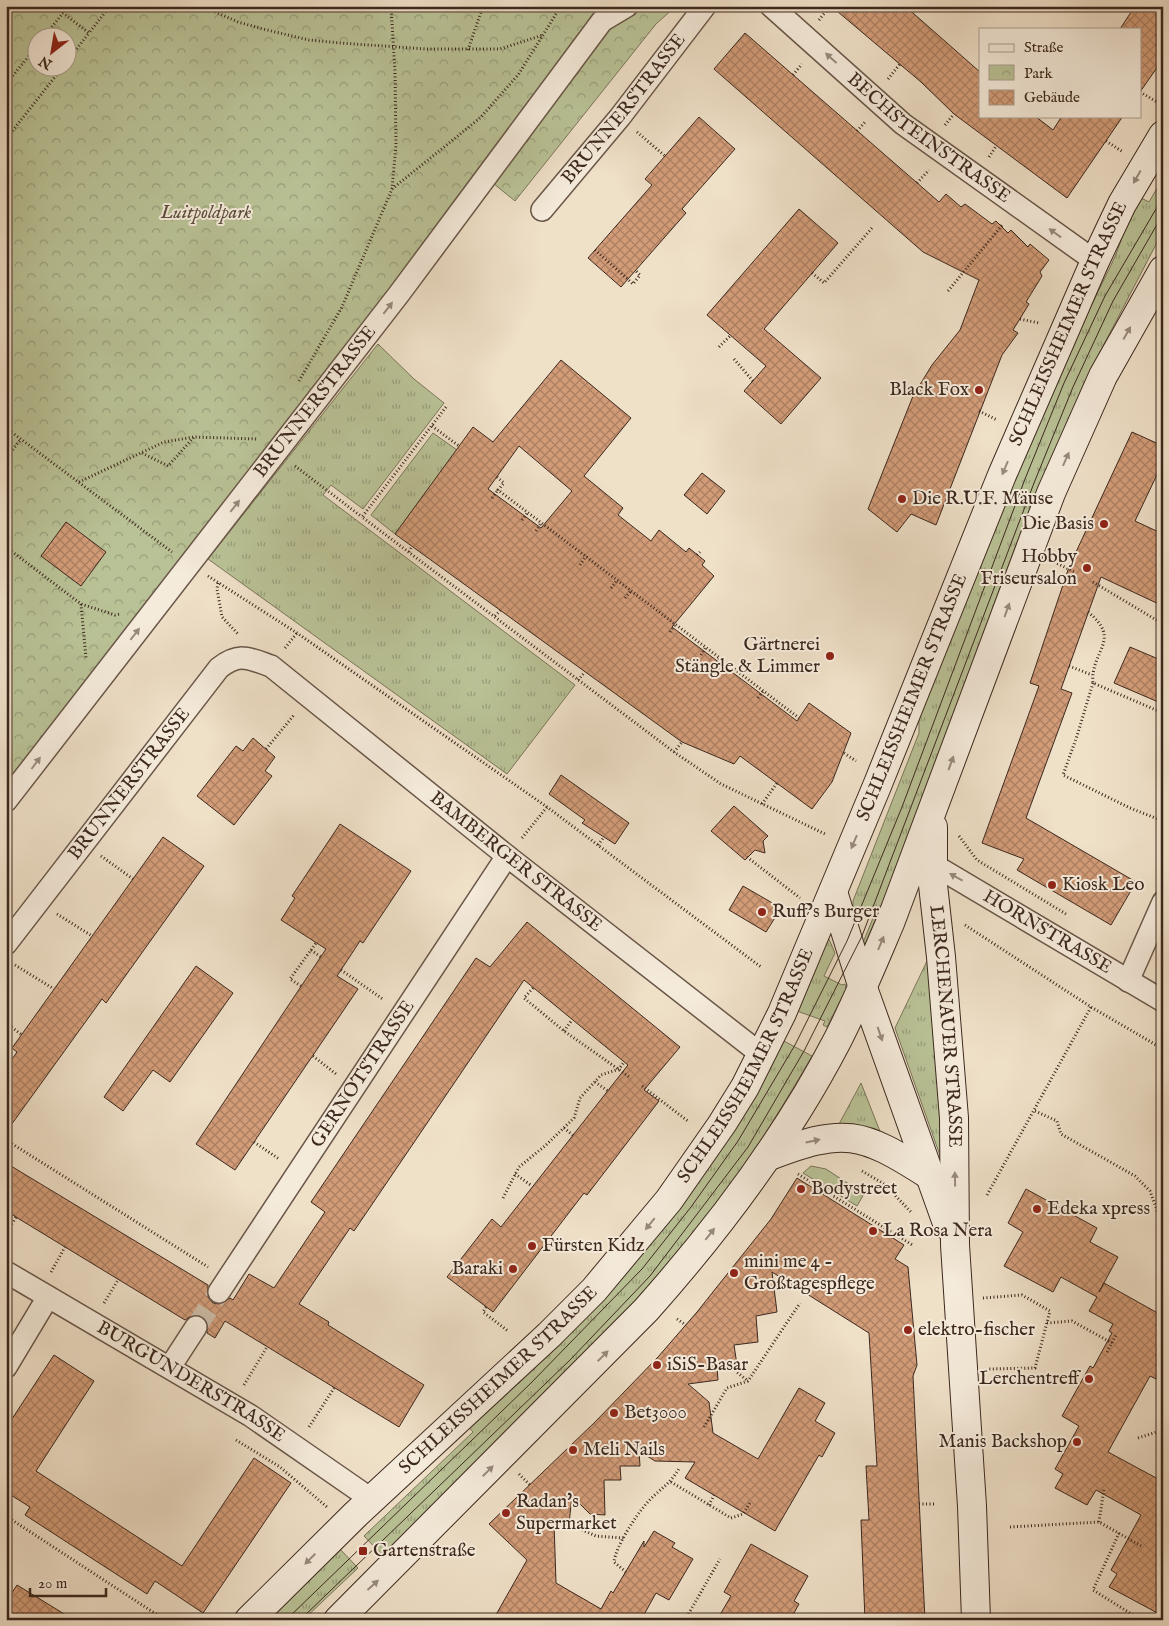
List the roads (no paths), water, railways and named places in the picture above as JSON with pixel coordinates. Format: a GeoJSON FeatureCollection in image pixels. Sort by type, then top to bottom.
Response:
{"type":"FeatureCollection","features":[{"type":"Feature","properties":{"kind":"main road","name":"SCHLEISSHEIMER STRASSE"},"geometry":{"type":"LineString","coordinates":[[249,1620],[371,1499],[594,1290],[634,1244],[697,1162],[746,1087],[762,1055],[833,892],[1002,475],[1095,261],[1122,204],[1163,135]]}},
{"type":"Feature","properties":{"kind":"main road"},"geometry":{"type":"LineString","coordinates":[[338,1620],[646,1310],[686,1265],[767,1157],[821,1069],[863,988],[934,808],[1051,492],[1104,376],[1163,270]]}},
{"type":"Feature","properties":{"kind":"main road","name":"LERCHENAUER STRASSE"},"geometry":{"type":"LineString","coordinates":[[934,808],[932,861],[954,1118],[955,1245],[976,1620]]}},
{"type":"Feature","properties":{"kind":"main road","name":"LERCHENAUER STRASSE"},"geometry":{"type":"LineString","coordinates":[[833,892],[863,988],[955,1245]]}},
{"type":"Feature","properties":{"kind":"main road"},"geometry":{"type":"LineString","coordinates":[[767,1157],[808,1141],[843,1136],[875,1143],[930,1175]]}},
{"type":"Feature","properties":{"kind":"street","name":"BRUNNERSTRASSE"},"geometry":{"type":"LineString","coordinates":[[6,802],[399,294],[602,21],[627,6]]}},
{"type":"Feature","properties":{"kind":"street","name":"BRUNNERSTRASSE"},"geometry":{"type":"LineString","coordinates":[[542,210],[620,117],[705,6]]}},
{"type":"Feature","properties":{"kind":"street","name":"BECHSTEINSTRASSE"},"geometry":{"type":"LineString","coordinates":[[771,6],[903,124],[1095,261]]}},
{"type":"Feature","properties":{"kind":"street","name":"BRUNNERSTRASSE"},"geometry":{"type":"LineString","coordinates":[[6,944],[219,668],[230,659],[244,657],[271,666]]}},
{"type":"Feature","properties":{"kind":"street","name":"BAMBERGER STRASSE"},"geometry":{"type":"LineString","coordinates":[[271,666],[507,856],[762,1055]]}},
{"type":"Feature","properties":{"kind":"street","name":"GERNOTSTRASSE"},"geometry":{"type":"LineString","coordinates":[[223,1286],[507,856]]}},
{"type":"Feature","properties":{"kind":"street","name":"HORNSTRASSE"},"geometry":{"type":"LineString","coordinates":[[932,861],[939,868],[1163,1001]]}},
{"type":"Feature","properties":{"kind":"street"},"geometry":{"type":"LineString","coordinates":[[1128,981],[1163,902]]}},
{"type":"Feature","properties":{"kind":"street","name":"BURGUNDERSTRASSE"},"geometry":{"type":"LineString","coordinates":[[6,1272],[232,1405],[297,1447],[371,1499]]}},
{"type":"Feature","properties":{"kind":"street"},"geometry":{"type":"LineString","coordinates":[[6,1367],[48,1297]]}},
{"type":"Feature","properties":{"kind":"street"},"geometry":{"type":"LineString","coordinates":[[170,1367],[196,1327]]}},
{"type":"Feature","properties":{"kind":"tunnel"},"geometry":{"type":"LineString","coordinates":[[196,1327],[219,1292]]}},
{"type":"Feature","properties":{"kind":"tram line"},"geometry":{"type":"LineString","coordinates":[[286,1620],[531,1383],[642,1269],[691,1207],[738,1141],[795,1045],[847,941],[902,807],[1025,479],[1064,383],[1105,296],[1163,197]]}},
{"type":"Feature","properties":{"kind":"tram line"},"geometry":{"type":"LineString","coordinates":[[300,1620],[571,1359],[650,1276],[748,1147],[804,1051],[862,936],[1034,483],[1073,387],[1113,301],[1163,214]]}},
{"type":"Feature","properties":{"kind":"place","name":"Black Fox"},"geometry":{"type":"Point","coordinates":[979,390]}},
{"type":"Feature","properties":{"kind":"place","name":"Die R.U.F. Mäuse"},"geometry":{"type":"Point","coordinates":[902,499]}},
{"type":"Feature","properties":{"kind":"place","name":"Die Basis"},"geometry":{"type":"Point","coordinates":[1104,524]}},
{"type":"Feature","properties":{"kind":"place","name":"Hobby Friseursalon"},"geometry":{"type":"Point","coordinates":[1087,568]}},
{"type":"Feature","properties":{"kind":"place","name":"Gärtnerei Stängle & Limmer"},"geometry":{"type":"Point","coordinates":[830,656]}},
{"type":"Feature","properties":{"kind":"place","name":"Kiosk Leo"},"geometry":{"type":"Point","coordinates":[1052,885]}},
{"type":"Feature","properties":{"kind":"place","name":"Ruff’s Burger"},"geometry":{"type":"Point","coordinates":[762,912]}},
{"type":"Feature","properties":{"kind":"place","name":"Bodystreet"},"geometry":{"type":"Point","coordinates":[801,1189]}},
{"type":"Feature","properties":{"kind":"place","name":"Edeka xpress"},"geometry":{"type":"Point","coordinates":[1037,1209]}},
{"type":"Feature","properties":{"kind":"place","name":"La Rosa Nera"},"geometry":{"type":"Point","coordinates":[873,1231]}},
{"type":"Feature","properties":{"kind":"place","name":"Fürsten Kidz"},"geometry":{"type":"Point","coordinates":[532,1246]}},
{"type":"Feature","properties":{"kind":"place","name":"Baraki"},"geometry":{"type":"Point","coordinates":[513,1269]}},
{"type":"Feature","properties":{"kind":"place","name":"mini me 4 - Großtagespflege"},"geometry":{"type":"Point","coordinates":[734,1273]}},
{"type":"Feature","properties":{"kind":"place","name":"elektro-fischer"},"geometry":{"type":"Point","coordinates":[908,1330]}},
{"type":"Feature","properties":{"kind":"place","name":"iSiS-Basar"},"geometry":{"type":"Point","coordinates":[657,1365]}},
{"type":"Feature","properties":{"kind":"place","name":"Lerchentreff"},"geometry":{"type":"Point","coordinates":[1089,1379]}},
{"type":"Feature","properties":{"kind":"place","name":"Bet3000"},"geometry":{"type":"Point","coordinates":[614,1413]}},
{"type":"Feature","properties":{"kind":"place","name":"Manis Backshop"},"geometry":{"type":"Point","coordinates":[1077,1442]}},
{"type":"Feature","properties":{"kind":"place","name":"Meli Nails"},"geometry":{"type":"Point","coordinates":[573,1450]}},
{"type":"Feature","properties":{"kind":"place","name":"Radan's Supermarket"},"geometry":{"type":"Point","coordinates":[506,1513]}},
{"type":"Feature","properties":{"kind":"place","name":"Gartenstraße"},"geometry":{"type":"Point","coordinates":[363,1551]}},
{"type":"Feature","properties":{"kind":"park label","name":"Luitpoldpark"},"geometry":{"type":"Point","coordinates":[206,213]}}]}
